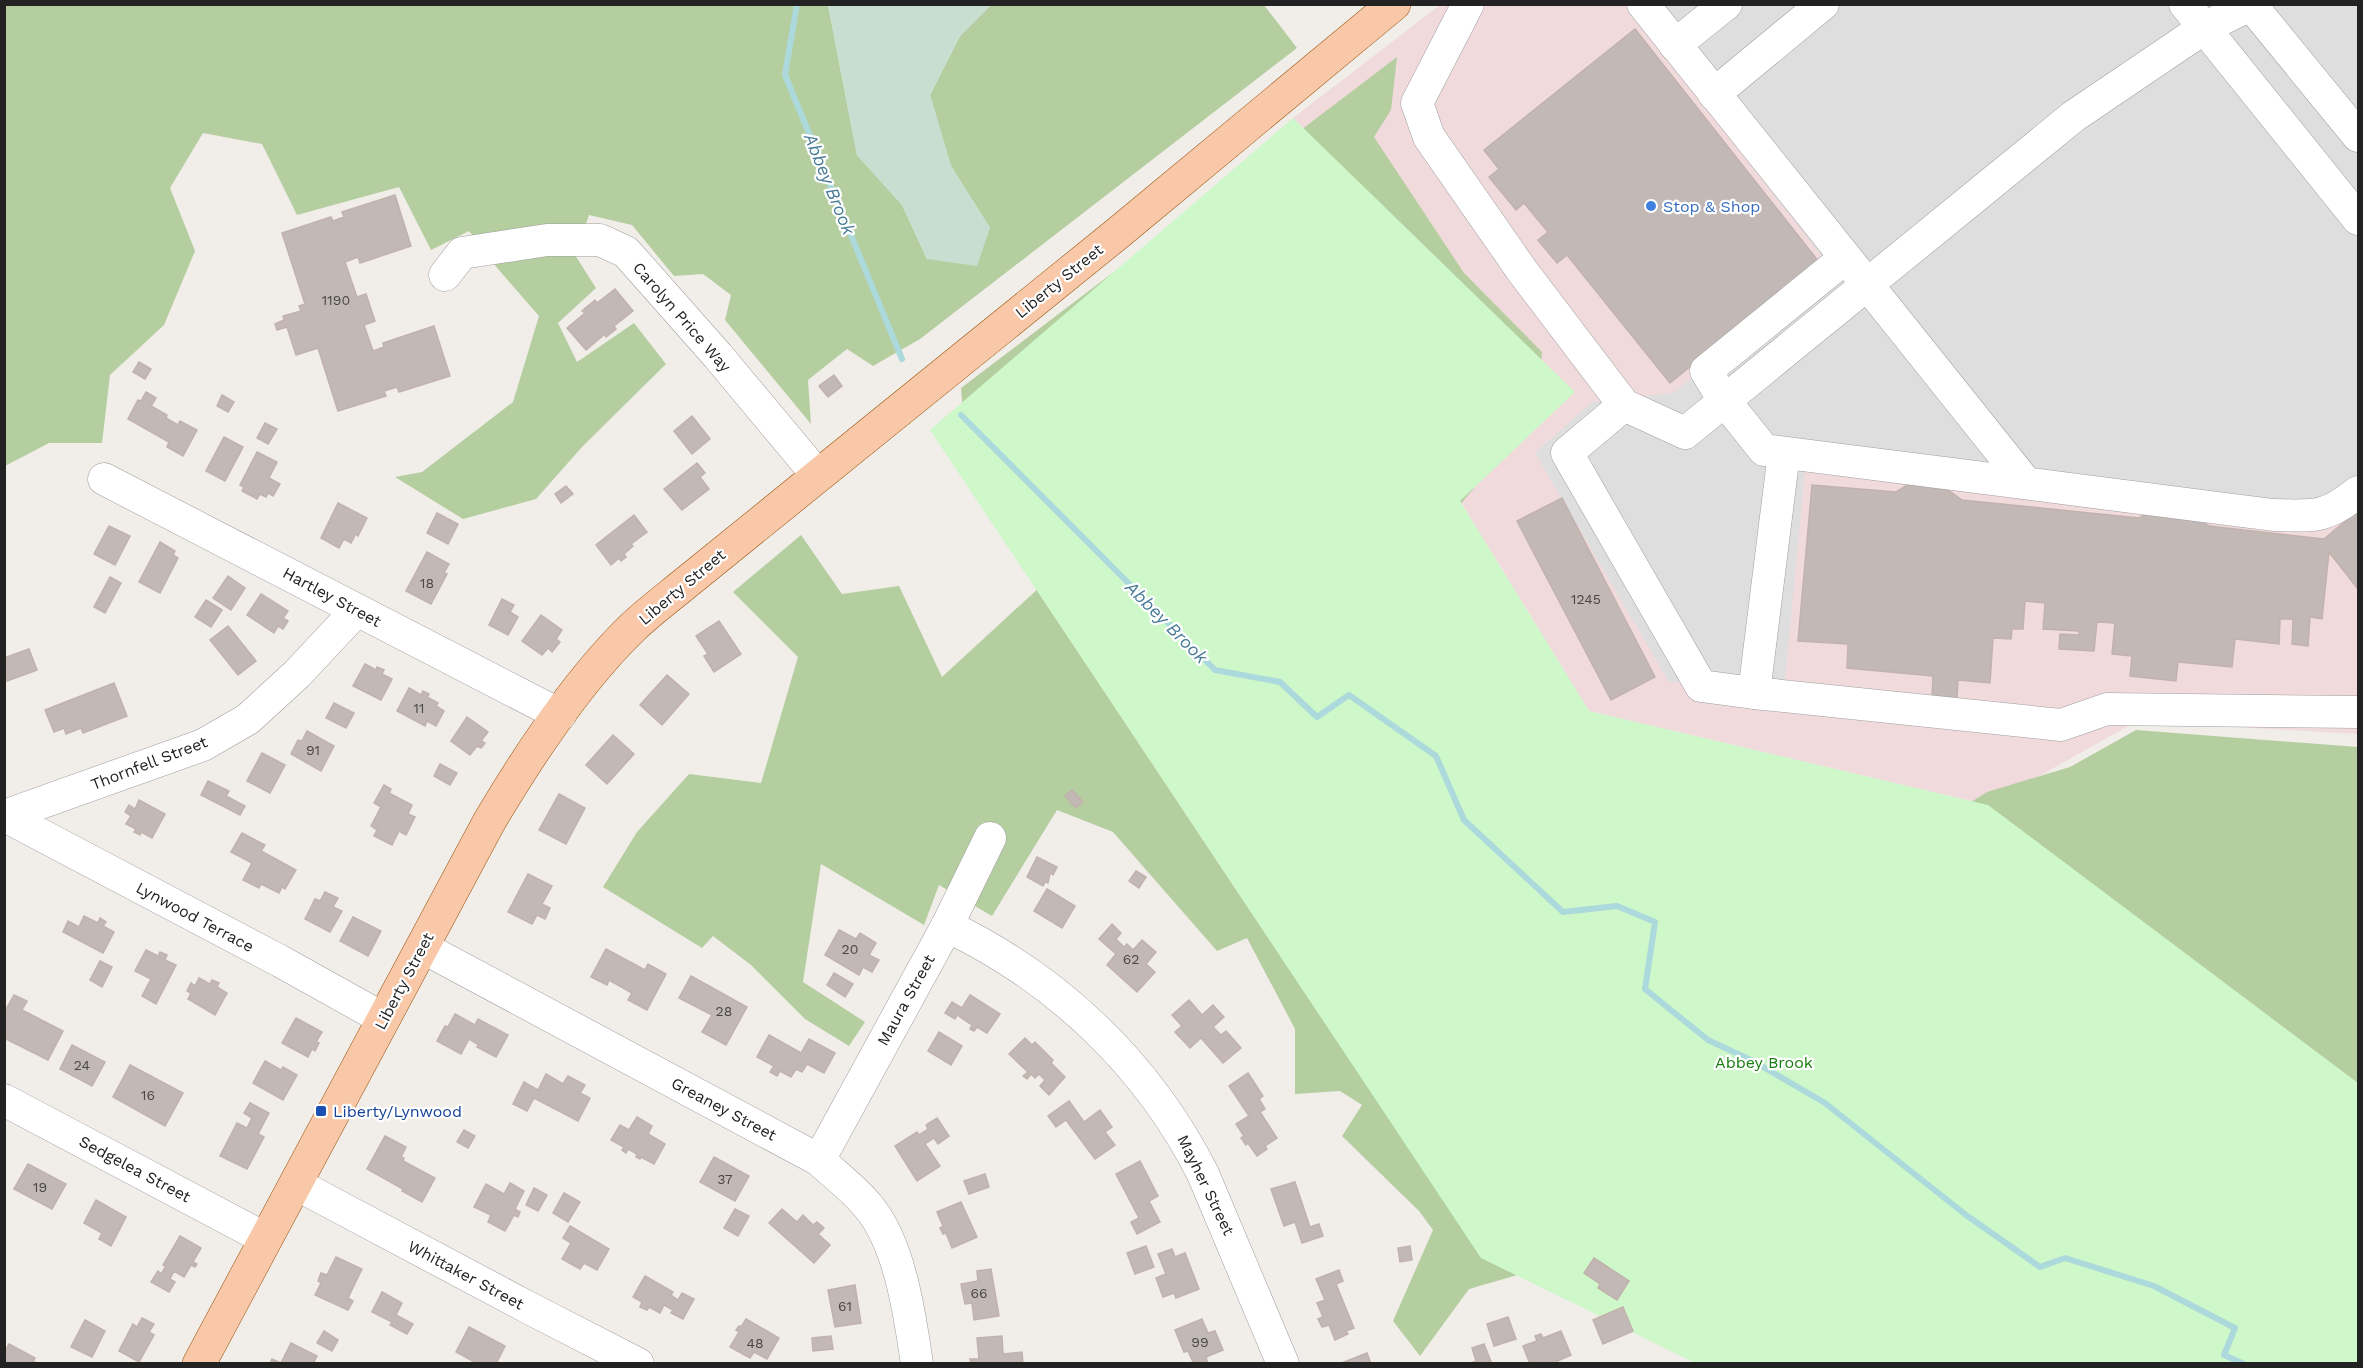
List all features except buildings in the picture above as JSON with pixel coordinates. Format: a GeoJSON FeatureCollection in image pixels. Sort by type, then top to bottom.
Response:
{"type":"FeatureCollection","features":[{"type":"Feature","properties":{"kind":"main road","name":"Liberty Street"},"geometry":{"type":"LineString","coordinates":[[199,1364],[512,784],[560,715],[607,655],[633,627],[1118,233],[1394,4]]}},
{"type":"Feature","properties":{"kind":"street"},"geometry":{"type":"LineString","coordinates":[[1468,4],[1417,103],[1429,137],[1522,272],[1624,405],[1685,433],[2194,16],[2251,5],[2358,136]]}},
{"type":"Feature","properties":{"kind":"street"},"geometry":{"type":"LineString","coordinates":[[1643,4],[2026,483]]}},
{"type":"Feature","properties":{"kind":"street"},"geometry":{"type":"LineString","coordinates":[[1675,45],[1726,4]]}},
{"type":"Feature","properties":{"kind":"street"},"geometry":{"type":"LineString","coordinates":[[1714,94],[1823,4]]}},
{"type":"Feature","properties":{"kind":"street"},"geometry":{"type":"LineString","coordinates":[[2194,16],[2358,219]]}},
{"type":"Feature","properties":{"kind":"street","name":"Carolyn Price Way"},"geometry":{"type":"LineString","coordinates":[[445,275],[462,253],[547,240],[600,240],[626,252],[718,356],[818,476]]}},
{"type":"Feature","properties":{"kind":"street"},"geometry":{"type":"LineString","coordinates":[[1845,258],[1706,371],[1724,400],[1764,450],[2272,515],[2319,516],[2338,508],[2358,492]]}},
{"type":"Feature","properties":{"kind":"street"},"geometry":{"type":"LineString","coordinates":[[1624,405],[1567,453],[1701,686],[2061,725],[2107,709],[2358,712]]}},
{"type":"Feature","properties":{"kind":"street"},"geometry":{"type":"LineString","coordinates":[[1754,693],[1784,453]]}},
{"type":"Feature","properties":{"kind":"street","name":"Hartley Street"},"geometry":{"type":"LineString","coordinates":[[104,479],[560,715]]}},
{"type":"Feature","properties":{"kind":"street","name":"Thornfell Street"},"geometry":{"type":"LineString","coordinates":[[5,816],[203,746],[248,718],[297,674],[356,610]]}},
{"type":"Feature","properties":{"kind":"street","name":"Lynwood Terrace"},"geometry":{"type":"LineString","coordinates":[[5,816],[280,961],[384,1019]]}},
{"type":"Feature","properties":{"kind":"street","name":"Maura Street"},"geometry":{"type":"LineString","coordinates":[[819,1160],[947,926],[990,838]]}},
{"type":"Feature","properties":{"kind":"street","name":"Mayher Street"},"geometry":{"type":"LineString","coordinates":[[947,926],[985,945],[1025,970],[1063,998],[1111,1044],[1162,1105],[1203,1174],[1283,1364]]}},
{"type":"Feature","properties":{"kind":"street","name":"Greaney Street"},"geometry":{"type":"LineString","coordinates":[[422,947],[819,1160],[868,1206],[893,1249],[910,1319],[917,1364]]}},
{"type":"Feature","properties":{"kind":"street","name":"Sedgelea Street"},"geometry":{"type":"LineString","coordinates":[[4,1100],[266,1239]]}},
{"type":"Feature","properties":{"kind":"street","name":"Whittaker Street"},"geometry":{"type":"LineString","coordinates":[[296,1184],[638,1364]]}},
{"type":"Feature","properties":{"kind":"shaded area"},"geometry":{"type":"Polygon","coordinates":[[[1440,5],[2358,5],[2358,734],[2137,721],[1988,805],[1589,711],[1460,501],[1574,392],[1293,118],[1440,5]]]}},
{"type":"Feature","properties":{"kind":"shaded area"},"geometry":{"type":"Polygon","coordinates":[[[1625,5],[2358,5],[2358,497],[2323,526],[1805,471],[1785,680],[1669,682],[1535,453],[1592,402],[1673,393],[1833,270],[1625,5]]]}},
{"type":"Feature","properties":{"kind":"green space"},"geometry":{"type":"Polygon","coordinates":[[[5,5],[828,5],[857,155],[902,205],[927,259],[990,228],[951,166],[930,95],[960,36],[991,5],[1264,5],[1297,48],[920,339],[873,366],[847,349],[808,380],[811,424],[725,320],[731,295],[703,274],[674,276],[632,225],[589,215],[575,255],[596,288],[558,323],[577,362],[634,323],[666,364],[582,447],[536,499],[463,519],[395,477],[422,472],[513,402],[539,316],[469,231],[431,250],[399,187],[297,215],[262,144],[203,133],[170,188],[195,251],[164,325],[110,375],[102,443],[49,443],[5,466],[5,5]]]}},
{"type":"Feature","properties":{"kind":"green space"},"geometry":{"type":"Polygon","coordinates":[[[828,5],[991,5],[960,36],[930,95],[951,166],[990,228],[977,266],[927,259],[902,205],[857,155],[828,5]]]}},
{"type":"Feature","properties":{"kind":"green space","name":"Abbey Brook"},"geometry":{"type":"Polygon","coordinates":[[[1397,57],[1391,110],[1374,137],[1464,273],[1542,352],[1538,412],[1453,513],[1582,721],[1952,814],[1987,792],[2070,767],[2136,730],[2358,747],[2358,1363],[1603,1250],[1469,1289],[1420,1356],[1393,1321],[1433,1230],[1419,1211],[1342,1136],[1362,1105],[1340,1091],[1295,1094],[1295,1029],[1247,938],[1217,951],[1113,832],[1057,810],[992,916],[939,885],[924,925],[821,864],[803,982],[865,1022],[849,1046],[805,1019],[751,965],[713,936],[702,948],[603,887],[637,832],[689,774],[761,783],[798,657],[733,592],[801,535],[842,594],[899,586],[942,677],[1054,574],[967,462],[961,388],[1397,57]]]}},
{"type":"Feature","properties":{"kind":"green space","name":"Abbey Brook"},"geometry":{"type":"Polygon","coordinates":[[[1293,118],[1575,392],[1460,501],[1589,711],[1988,805],[2358,1083],[2358,1363],[1695,1363],[1481,1258],[930,430],[1293,118]]]}},
{"type":"Feature","properties":{"kind":"waterway","name":"Abbey Brook"},"geometry":{"type":"LineString","coordinates":[[797,4],[785,75],[902,359]]}},
{"type":"Feature","properties":{"kind":"waterway","name":"Abbey Brook"},"geometry":{"type":"LineString","coordinates":[[961,415],[1215,670],[1280,682],[1317,717],[1349,695],[1436,756],[1464,820],[1563,912],[1617,906],[1655,922],[1645,989],[1708,1040],[1753,1061],[1825,1103],[1966,1215],[2040,1267],[2065,1258],[2154,1286],[2235,1328],[2224,1355],[2244,1364]]}},
{"type":"Feature","properties":{"kind":"place","name":"Stop & Shop"},"geometry":{"type":"Point","coordinates":[1651,206]}},
{"type":"Feature","properties":{"kind":"place","name":"Liberty/Lynwood"},"geometry":{"type":"Point","coordinates":[321,1111]}}]}
